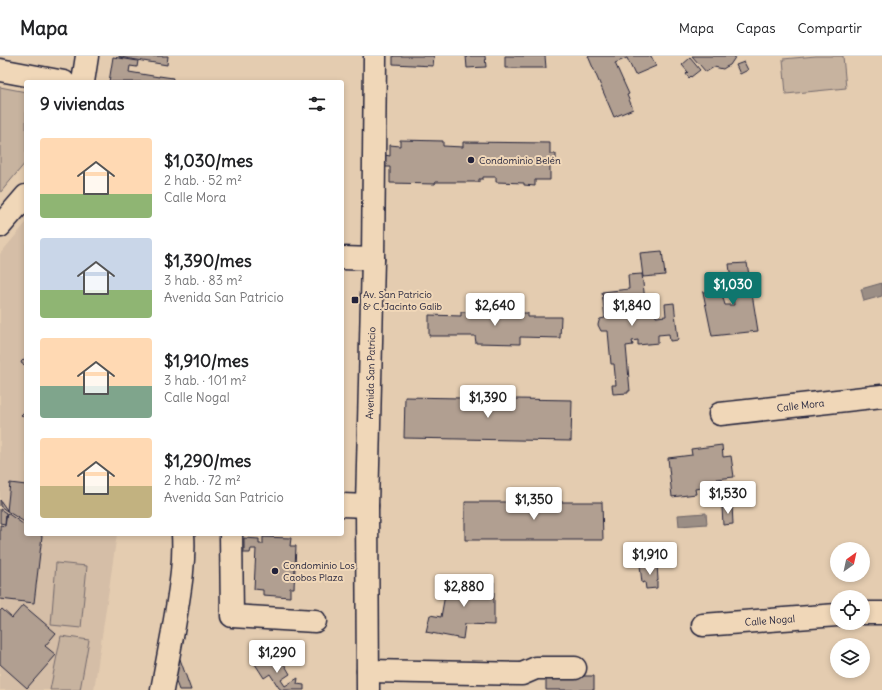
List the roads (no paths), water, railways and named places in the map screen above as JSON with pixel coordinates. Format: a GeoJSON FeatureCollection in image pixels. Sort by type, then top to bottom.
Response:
{"type":"FeatureCollection","features":[{"type":"Feature","properties":{"kind":"street"},"geometry":{"type":"LineString","coordinates":[[83,80],[87,56]]}},
{"type":"Feature","properties":{"kind":"street","name":"Avenida San Patricio"},"geometry":{"type":"LineString","coordinates":[[368,680],[367,506],[373,259],[375,56]]}},
{"type":"Feature","properties":{"kind":"street"},"geometry":{"type":"LineString","coordinates":[[0,70],[53,80]]}},
{"type":"Feature","properties":{"kind":"street"},"geometry":{"type":"LineString","coordinates":[[0,226],[24,198]]}},
{"type":"Feature","properties":{"kind":"street"},"geometry":{"type":"LineString","coordinates":[[344,258],[373,259]]}},
{"type":"Feature","properties":{"kind":"street","name":"Calle Mora"},"geometry":{"type":"LineString","coordinates":[[720,414],[882,396]]}},
{"type":"Feature","properties":{"kind":"street"},"geometry":{"type":"LineString","coordinates":[[344,505],[367,506]]}},
{"type":"Feature","properties":{"kind":"street"},"geometry":{"type":"LineString","coordinates":[[162,690],[183,571],[183,536]]}},
{"type":"Feature","properties":{"kind":"street"},"geometry":{"type":"LineString","coordinates":[[231,536],[232,616],[315,621]]}},
{"type":"Feature","properties":{"kind":"street"},"geometry":{"type":"LineString","coordinates":[[870,613],[882,613]]}},
{"type":"Feature","properties":{"kind":"street","name":"Calle Nogal"},"geometry":{"type":"LineString","coordinates":[[703,625],[830,616]]}},
{"type":"Feature","properties":{"kind":"street"},"geometry":{"type":"LineString","coordinates":[[368,680],[522,674],[536,668],[575,668]]}},
{"type":"Feature","properties":{"kind":"place","name":"Condominio Belén"},"geometry":{"type":"Point","coordinates":[471,160]}},
{"type":"Feature","properties":{"kind":"place","name":"Av. San Patricio & C. Jacinto Galib"},"geometry":{"type":"Point","coordinates":[355,300]}},
{"type":"Feature","properties":{"kind":"place","name":"Condominio Los Caobos Plaza"},"geometry":{"type":"Point","coordinates":[275,571]}}]}
